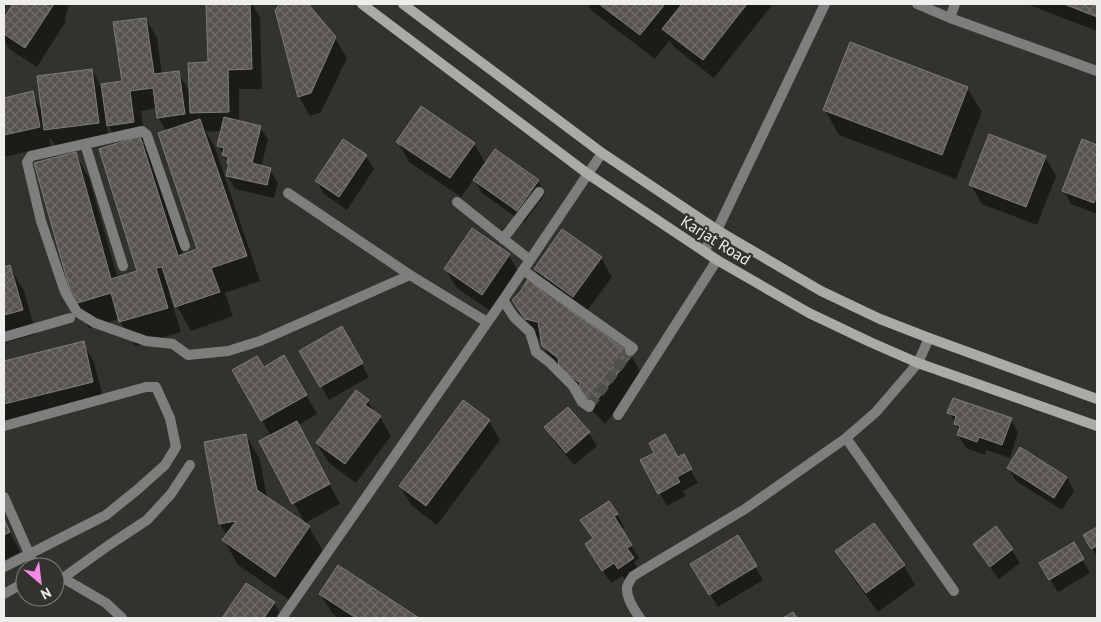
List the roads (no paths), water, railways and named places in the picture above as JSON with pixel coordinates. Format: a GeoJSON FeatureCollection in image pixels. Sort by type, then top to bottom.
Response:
{"type":"FeatureCollection","features":[{"type":"Feature","properties":{"kind":"main road","name":"Karjat Road"},"geometry":{"type":"LineString","coordinates":[[362,4],[588,174],[717,260],[809,313],[918,363],[1097,426]]}},
{"type":"Feature","properties":{"kind":"main road","name":"Karjat Road"},"geometry":{"type":"LineString","coordinates":[[403,4],[602,153],[718,230],[821,291],[880,319],[1097,399]]}},
{"type":"Feature","properties":{"kind":"street"},"geometry":{"type":"LineString","coordinates":[[704,251],[718,230],[825,4]]}},
{"type":"Feature","properties":{"kind":"street"},"geometry":{"type":"LineString","coordinates":[[917,4],[950,18],[1097,71]]}},
{"type":"Feature","properties":{"kind":"street"},"geometry":{"type":"LineString","coordinates":[[950,18],[955,4]]}},
{"type":"Feature","properties":{"kind":"street"},"geometry":{"type":"LineString","coordinates":[[185,246],[147,135],[142,131],[31,156],[27,162],[41,221],[65,292],[76,312],[96,323],[146,341],[173,344],[188,354],[228,351],[260,341],[410,275]]}},
{"type":"Feature","properties":{"kind":"street"},"geometry":{"type":"LineString","coordinates":[[86,144],[123,266]]}},
{"type":"Feature","properties":{"kind":"street"},"geometry":{"type":"LineString","coordinates":[[282,618],[503,300],[602,153]]}},
{"type":"Feature","properties":{"kind":"street"},"geometry":{"type":"LineString","coordinates":[[503,239],[539,192]]}},
{"type":"Feature","properties":{"kind":"street"},"geometry":{"type":"LineString","coordinates":[[288,193],[410,275],[487,322]]}},
{"type":"Feature","properties":{"kind":"street"},"geometry":{"type":"LineString","coordinates":[[456,202],[530,260]]}},
{"type":"Feature","properties":{"kind":"street"},"geometry":{"type":"LineString","coordinates":[[618,415],[717,260]]}},
{"type":"Feature","properties":{"kind":"street"},"geometry":{"type":"LineString","coordinates":[[523,270],[633,348],[630,351]]}},
{"type":"Feature","properties":{"kind":"street"},"geometry":{"type":"LineString","coordinates":[[503,300],[514,317],[530,332],[536,352],[573,386],[582,402],[589,407],[590,405]]}},
{"type":"Feature","properties":{"kind":"street"},"geometry":{"type":"LineString","coordinates":[[4,337],[70,318]]}},
{"type":"Feature","properties":{"kind":"street"},"geometry":{"type":"LineString","coordinates":[[640,618],[628,596],[627,586],[633,576],[745,509],[846,438],[876,412],[918,363],[929,338]]}},
{"type":"Feature","properties":{"kind":"street"},"geometry":{"type":"LineString","coordinates":[[4,426],[146,387],[156,387],[170,418],[176,447],[165,465],[106,514],[4,567]]}},
{"type":"Feature","properties":{"kind":"street"},"geometry":{"type":"LineString","coordinates":[[846,438],[954,591]]}},
{"type":"Feature","properties":{"kind":"street"},"geometry":{"type":"LineString","coordinates":[[65,574],[147,520],[172,494],[190,465]]}},
{"type":"Feature","properties":{"kind":"street"},"geometry":{"type":"LineString","coordinates":[[4,498],[30,557]]}},
{"type":"Feature","properties":{"kind":"street"},"geometry":{"type":"LineString","coordinates":[[65,581],[106,603],[122,618]]}},
{"type":"Feature","properties":{"kind":"street"},"geometry":{"type":"LineString","coordinates":[[4,594],[15,588]]}},
{"type":"Feature","properties":{"kind":"tunnel"},"geometry":{"type":"LineString","coordinates":[[590,405],[630,351]]}}]}
